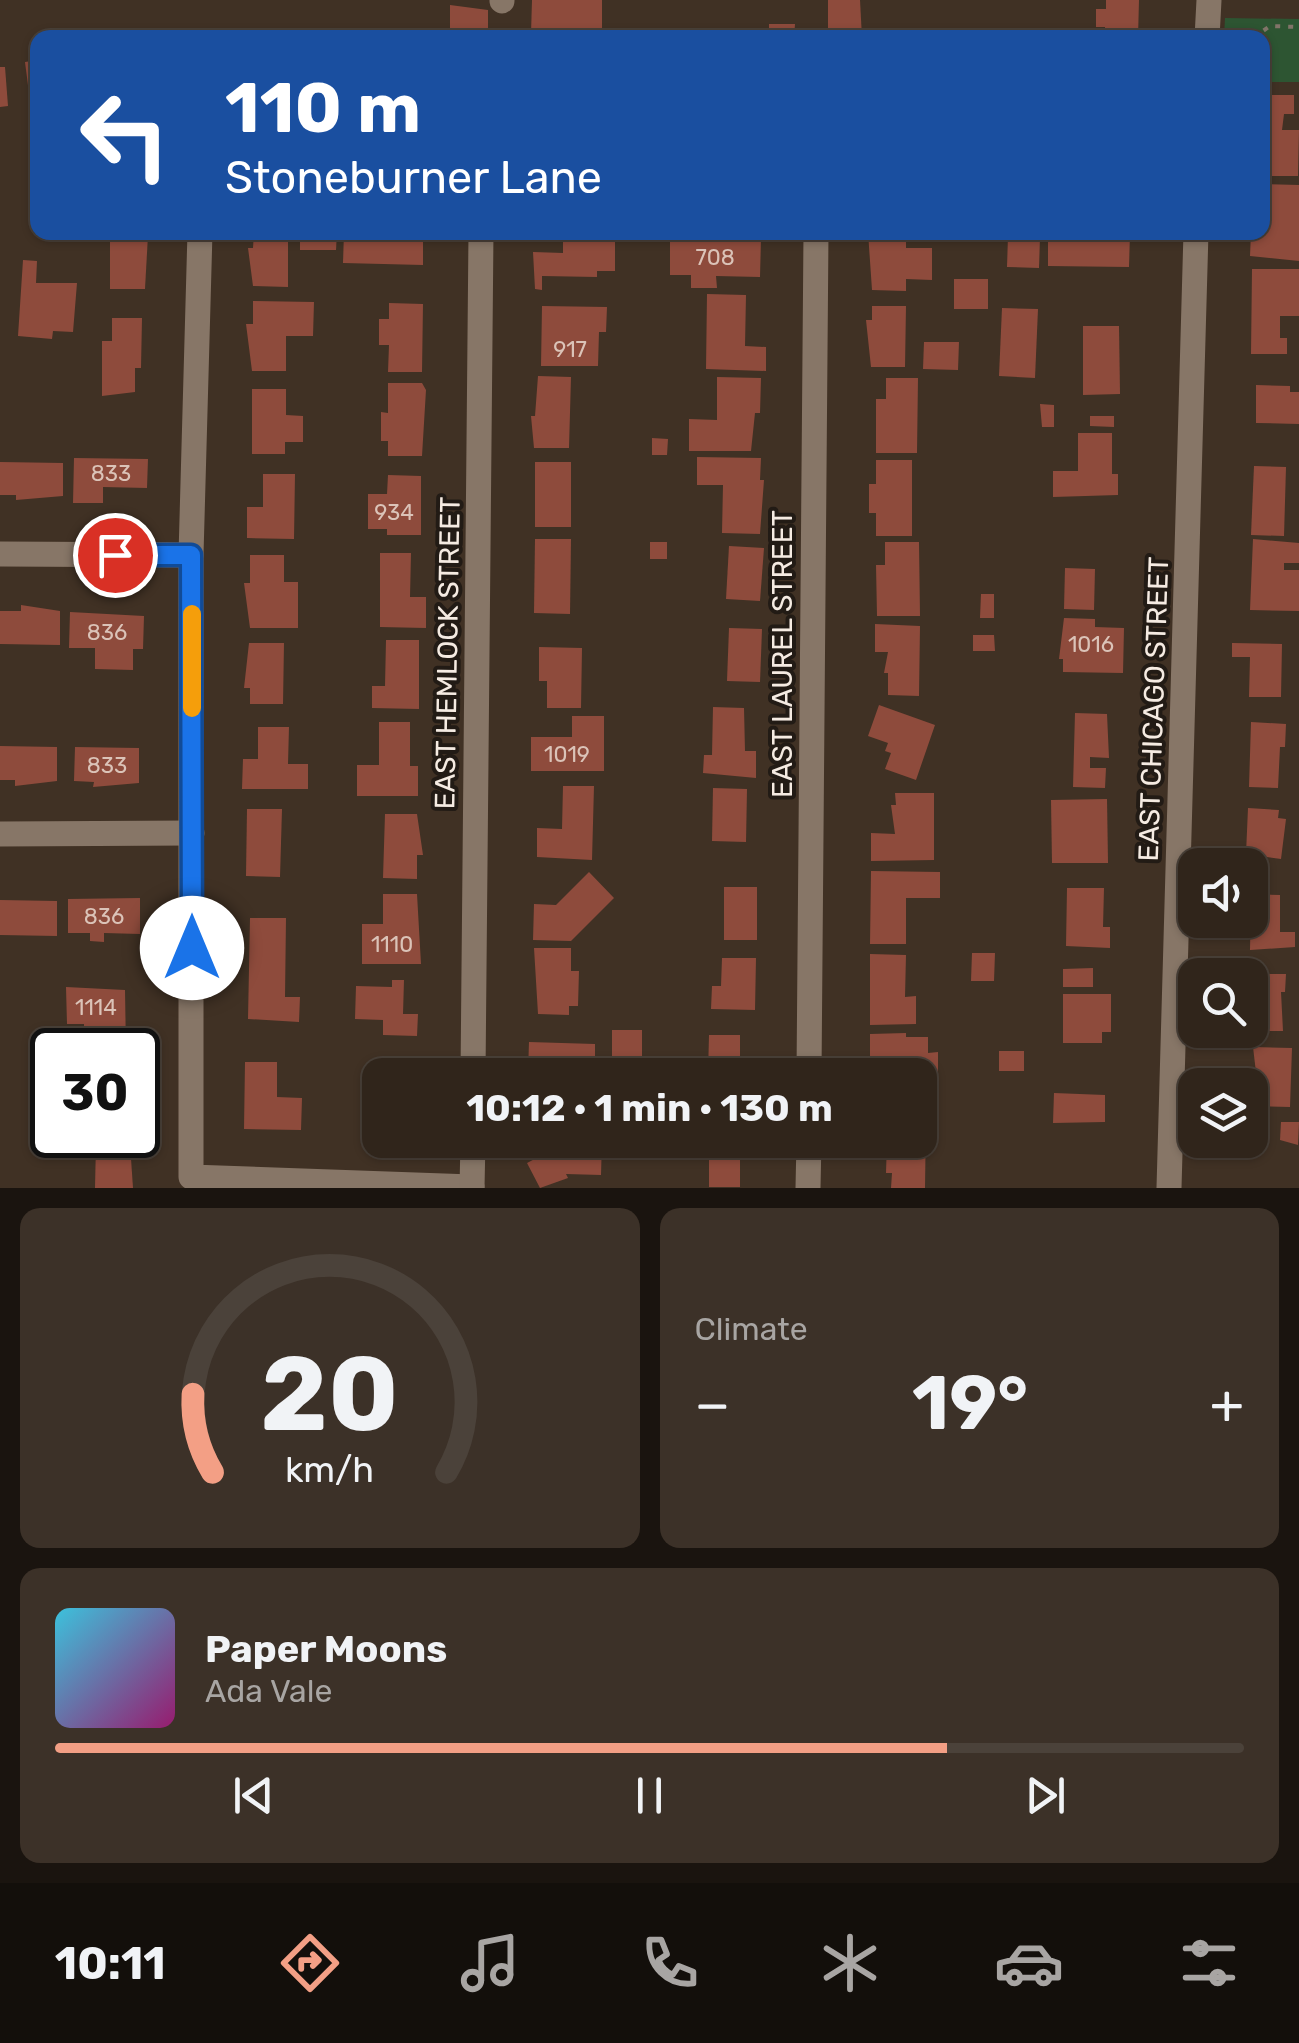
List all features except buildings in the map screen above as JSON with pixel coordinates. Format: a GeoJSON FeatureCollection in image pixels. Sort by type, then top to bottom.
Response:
{"type":"FeatureCollection","features":[{"type":"Feature","properties":{"kind":"street"},"geometry":{"type":"LineString","coordinates":[[1207,30],[1208,0]]}},
{"type":"Feature","properties":{"kind":"street"},"geometry":{"type":"LineString","coordinates":[[200,240],[191,555],[191,1177],[472,1187],[473,1158]]}},
{"type":"Feature","properties":{"kind":"street","name":"EAST HEMLOCK STREET"},"geometry":{"type":"LineString","coordinates":[[473,1058],[481,240]]}},
{"type":"Feature","properties":{"kind":"street","name":"EAST LAUREL STREET"},"geometry":{"type":"LineString","coordinates":[[809,1058],[816,240]]}},
{"type":"Feature","properties":{"kind":"street","name":"EAST CHICAGO STREET"},"geometry":{"type":"LineString","coordinates":[[1169,1188],[1196,240]]}},
{"type":"Feature","properties":{"kind":"street"},"geometry":{"type":"LineString","coordinates":[[0,554],[191,555]]}},
{"type":"Feature","properties":{"kind":"street"},"geometry":{"type":"LineString","coordinates":[[0,834],[192,834]]}},
{"type":"Feature","properties":{"kind":"street"},"geometry":{"type":"LineString","coordinates":[[808,1188],[809,1158]]}},
{"type":"Feature","properties":{"kind":"path"},"geometry":{"type":"LineString","coordinates":[[1264,30],[1270,26],[1299,28]]}},
{"type":"Feature","properties":{"kind":"green space"},"geometry":{"type":"Polygon","coordinates":[[[1225,18],[1299,19],[1299,82],[1270,82],[1270,30],[1224,30],[1225,18]]]}},
{"type":"Feature","properties":{"kind":"slow traffic"},"geometry":{"type":"LineString","coordinates":[[192,614],[192,708]]}},
{"type":"Feature","properties":{"kind":"route"},"geometry":{"type":"LineString","coordinates":[[115,555],[191,555],[192,948]]}}]}
